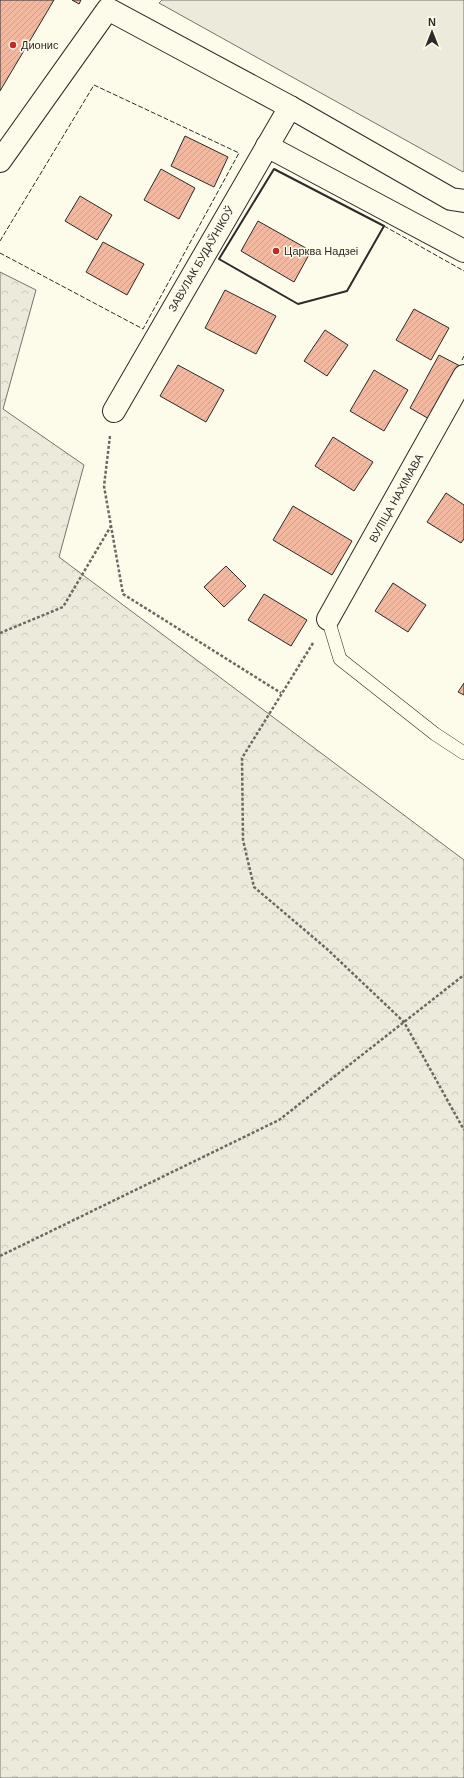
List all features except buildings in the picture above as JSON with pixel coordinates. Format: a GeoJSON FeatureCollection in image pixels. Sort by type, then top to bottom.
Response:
{"type":"FeatureCollection","features":[{"type":"Feature","properties":{"kind":"street"},"geometry":{"type":"LineString","coordinates":[[0,161],[108,9],[290,107],[452,199],[464,201]]}},
{"type":"Feature","properties":{"kind":"street","name":"ЗАВУЛАК БУДАЎНІКОЎ"},"geometry":{"type":"LineString","coordinates":[[114,411],[266,146],[290,107]]}},
{"type":"Feature","properties":{"kind":"street"},"geometry":{"type":"LineString","coordinates":[[266,146],[464,251]]}},
{"type":"Feature","properties":{"kind":"street","name":"ВУЛІЦА НАХІМАВА"},"geometry":{"type":"LineString","coordinates":[[328,619],[464,376]]}},
{"type":"Feature","properties":{"kind":"lane"},"geometry":{"type":"LineString","coordinates":[[328,619],[340,659],[435,734],[464,753]]}},
{"type":"Feature","properties":{"kind":"path"},"geometry":{"type":"LineString","coordinates":[[114,411],[104,486],[123,594],[281,693]]}},
{"type":"Feature","properties":{"kind":"path"},"geometry":{"type":"LineString","coordinates":[[0,633],[63,607],[111,525]]}},
{"type":"Feature","properties":{"kind":"path"},"geometry":{"type":"LineString","coordinates":[[328,619],[242,758],[243,840],[254,887],[327,949],[404,1022],[464,1130]]}},
{"type":"Feature","properties":{"kind":"path"},"geometry":{"type":"LineString","coordinates":[[0,1256],[279,1120],[464,975]]}},
{"type":"Feature","properties":{"kind":"green space"},"geometry":{"type":"Polygon","coordinates":[[[0,272],[36,290],[3,409],[84,465],[59,557],[464,860],[464,1778],[0,1778],[0,272]]]}},
{"type":"Feature","properties":{"kind":"shaded area"},"geometry":{"type":"Polygon","coordinates":[[[162,0],[464,0],[463,172],[159,3],[162,0]]]}},
{"type":"Feature","properties":{"kind":"fence"},"geometry":{"type":"LineString","coordinates":[[0,241],[94,85],[239,153],[143,329],[0,253]]}},
{"type":"Feature","properties":{"kind":"fence"},"geometry":{"type":"LineString","coordinates":[[384,226],[464,271]]}},
{"type":"Feature","properties":{"kind":"fence"},"geometry":{"type":"LineString","coordinates":[[462,360],[464,356]]}},
{"type":"Feature","properties":{"kind":"wall"},"geometry":{"type":"LineString","coordinates":[[274,169],[384,226],[347,291],[298,304],[219,259],[274,169]]}},
{"type":"Feature","properties":{"kind":"place","name":"Дионис"},"geometry":{"type":"Point","coordinates":[13,45]}},
{"type":"Feature","properties":{"kind":"place","name":"Царква Надзеі"},"geometry":{"type":"Point","coordinates":[276,251]}}]}
